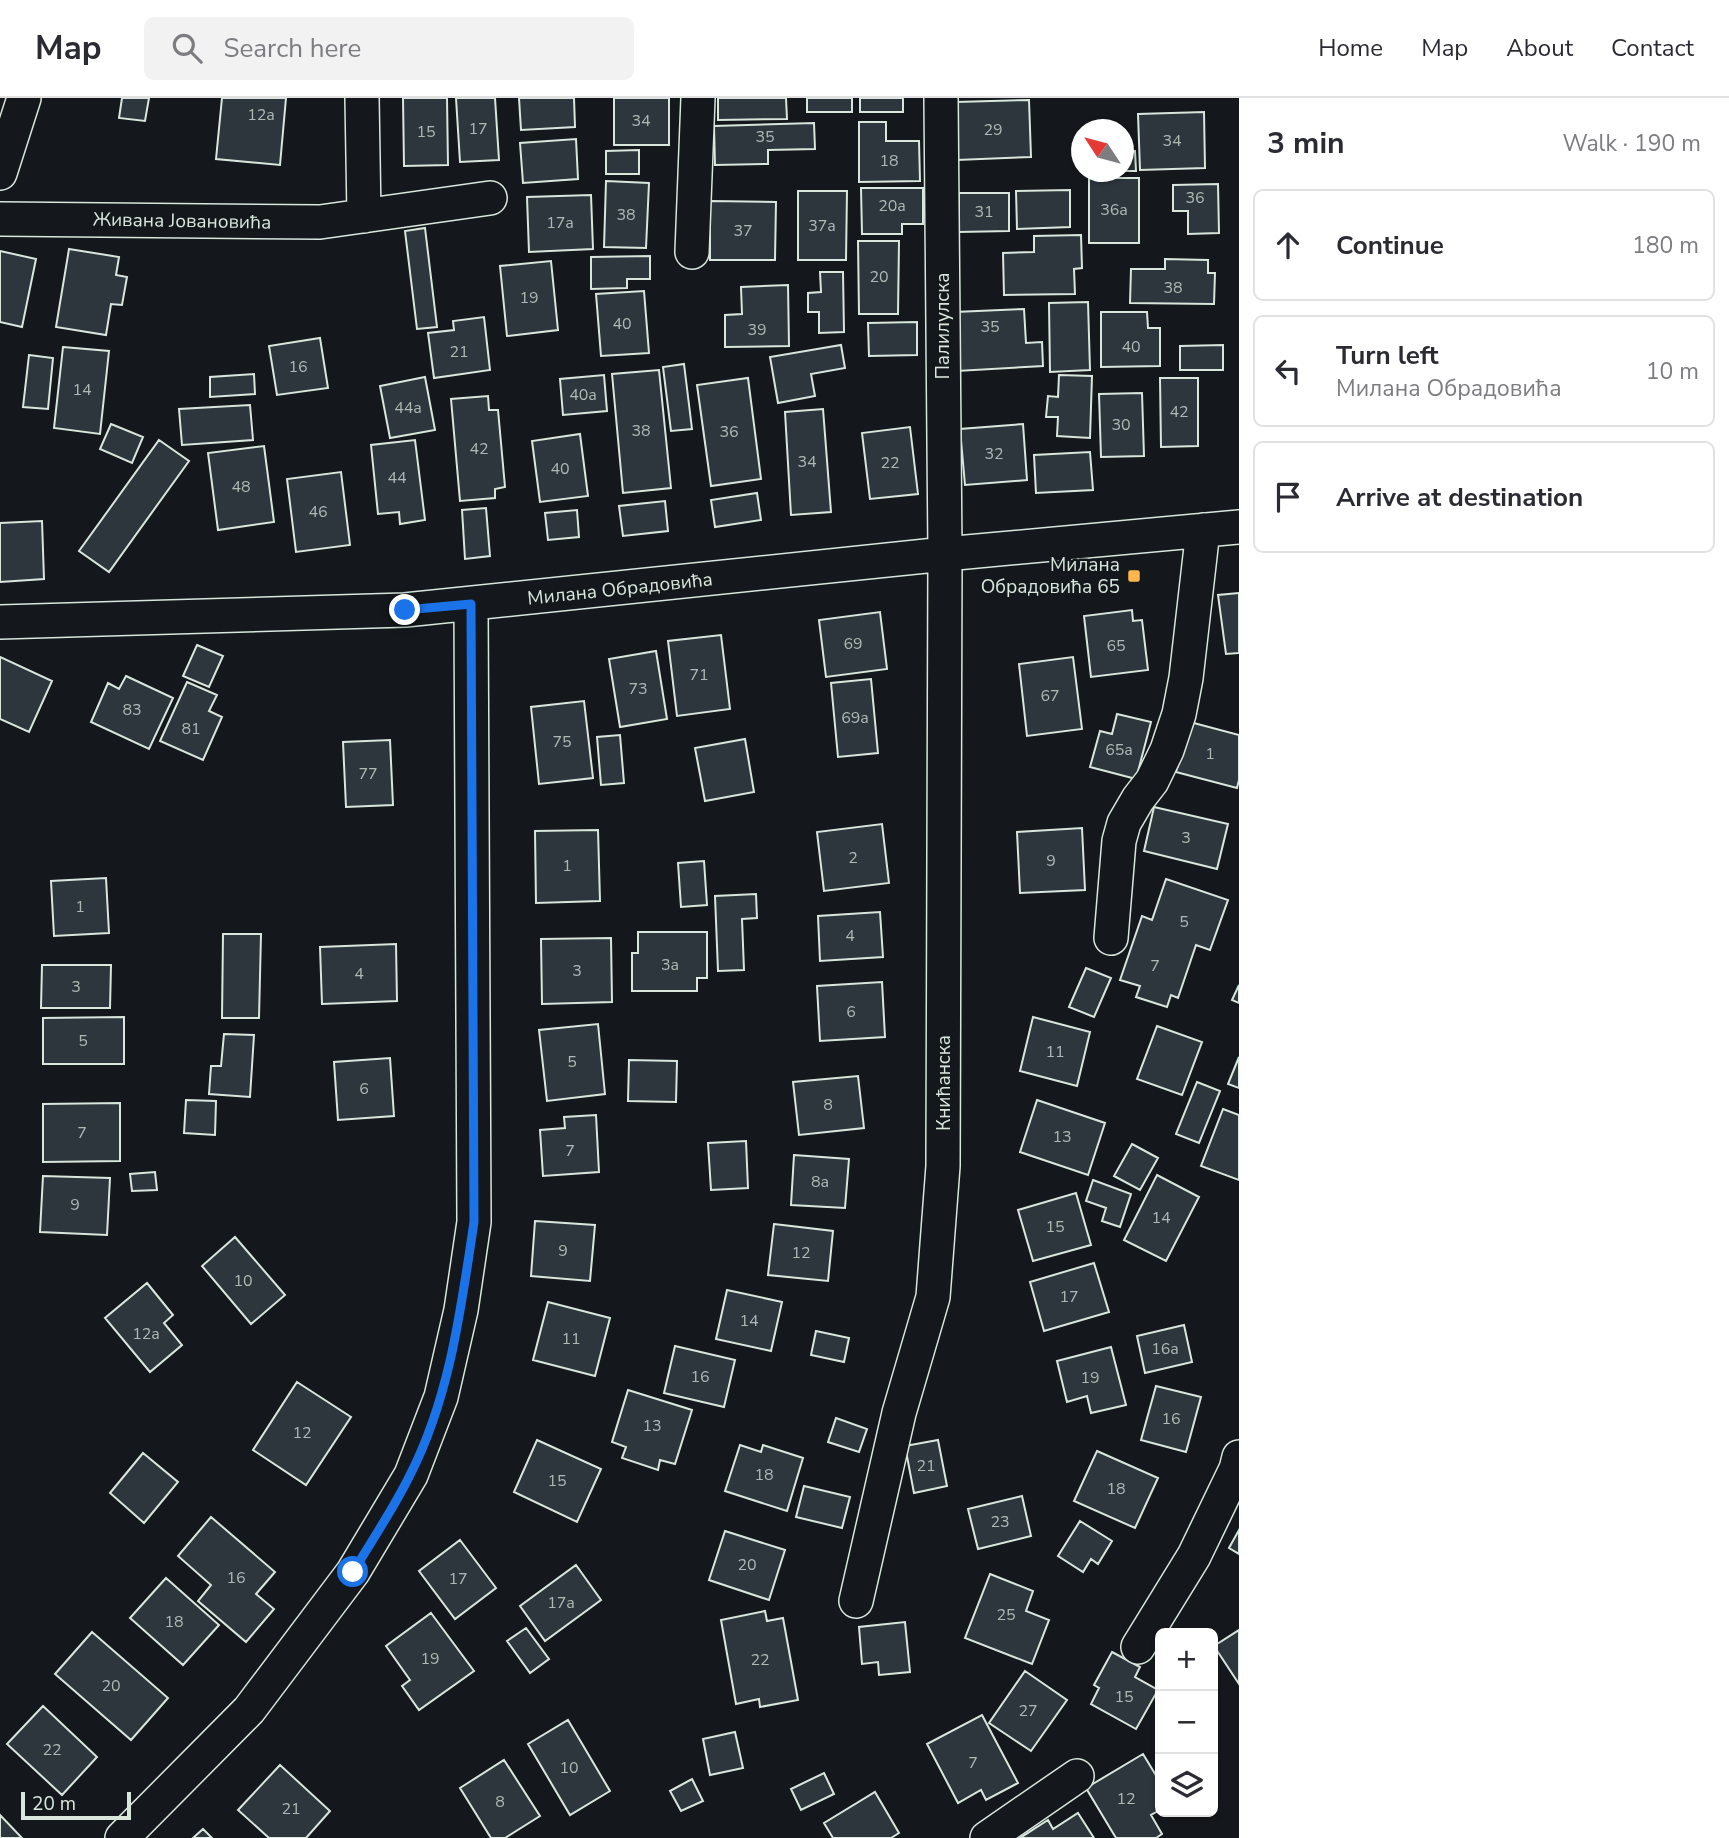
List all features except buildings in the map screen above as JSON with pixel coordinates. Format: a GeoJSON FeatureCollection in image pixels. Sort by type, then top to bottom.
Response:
{"type":"FeatureCollection","features":[{"type":"Feature","properties":{"kind":"street"},"geometry":{"type":"LineString","coordinates":[[0,173],[24,98]]}},
{"type":"Feature","properties":{"kind":"street"},"geometry":{"type":"LineString","coordinates":[[362,98],[364,216]]}},
{"type":"Feature","properties":{"kind":"street"},"geometry":{"type":"LineString","coordinates":[[692,252],[698,98]]}},
{"type":"Feature","properties":{"kind":"street","name":"Палилулска"},"geometry":{"type":"LineString","coordinates":[[941,98],[945,554]]}},
{"type":"Feature","properties":{"kind":"street","name":"Живана Јовановића"},"geometry":{"type":"LineString","coordinates":[[0,219],[320,222],[489,198]]}},
{"type":"Feature","properties":{"kind":"street","name":"Милана Обрадовића"},"geometry":{"type":"LineString","coordinates":[[0,622],[405,610],[945,554],[1239,527]]}},
{"type":"Feature","properties":{"kind":"street"},"geometry":{"type":"LineString","coordinates":[[1111,938],[1119,841],[1124,823],[1138,799],[1153,781],[1180,714],[1203,530]]}},
{"type":"Feature","properties":{"kind":"street","name":"Книћанска"},"geometry":{"type":"LineString","coordinates":[[856,1601],[899,1413],[933,1297],[943,1166],[945,554]]}},
{"type":"Feature","properties":{"kind":"street"},"geometry":{"type":"LineString","coordinates":[[122,1838],[249,1710],[353,1572],[411,1475],[441,1397],[461,1310],[474,1222],[471,604]]}},
{"type":"Feature","properties":{"kind":"street"},"geometry":{"type":"LineString","coordinates":[[1138,1647],[1194,1556],[1236,1469],[1239,1457]]}},
{"type":"Feature","properties":{"kind":"street"},"geometry":{"type":"LineString","coordinates":[[987,1838],[1077,1776]]}},
{"type":"Feature","properties":{"kind":"place","name":"Милана Обрадовића 65"},"geometry":{"type":"Point","coordinates":[1134,576]}},
{"type":"Feature","properties":{"kind":"route"},"geometry":{"type":"LineString","coordinates":[[353,1572],[411,1475],[441,1397],[461,1310],[474,1222],[471,604],[405,610]]}}]}
